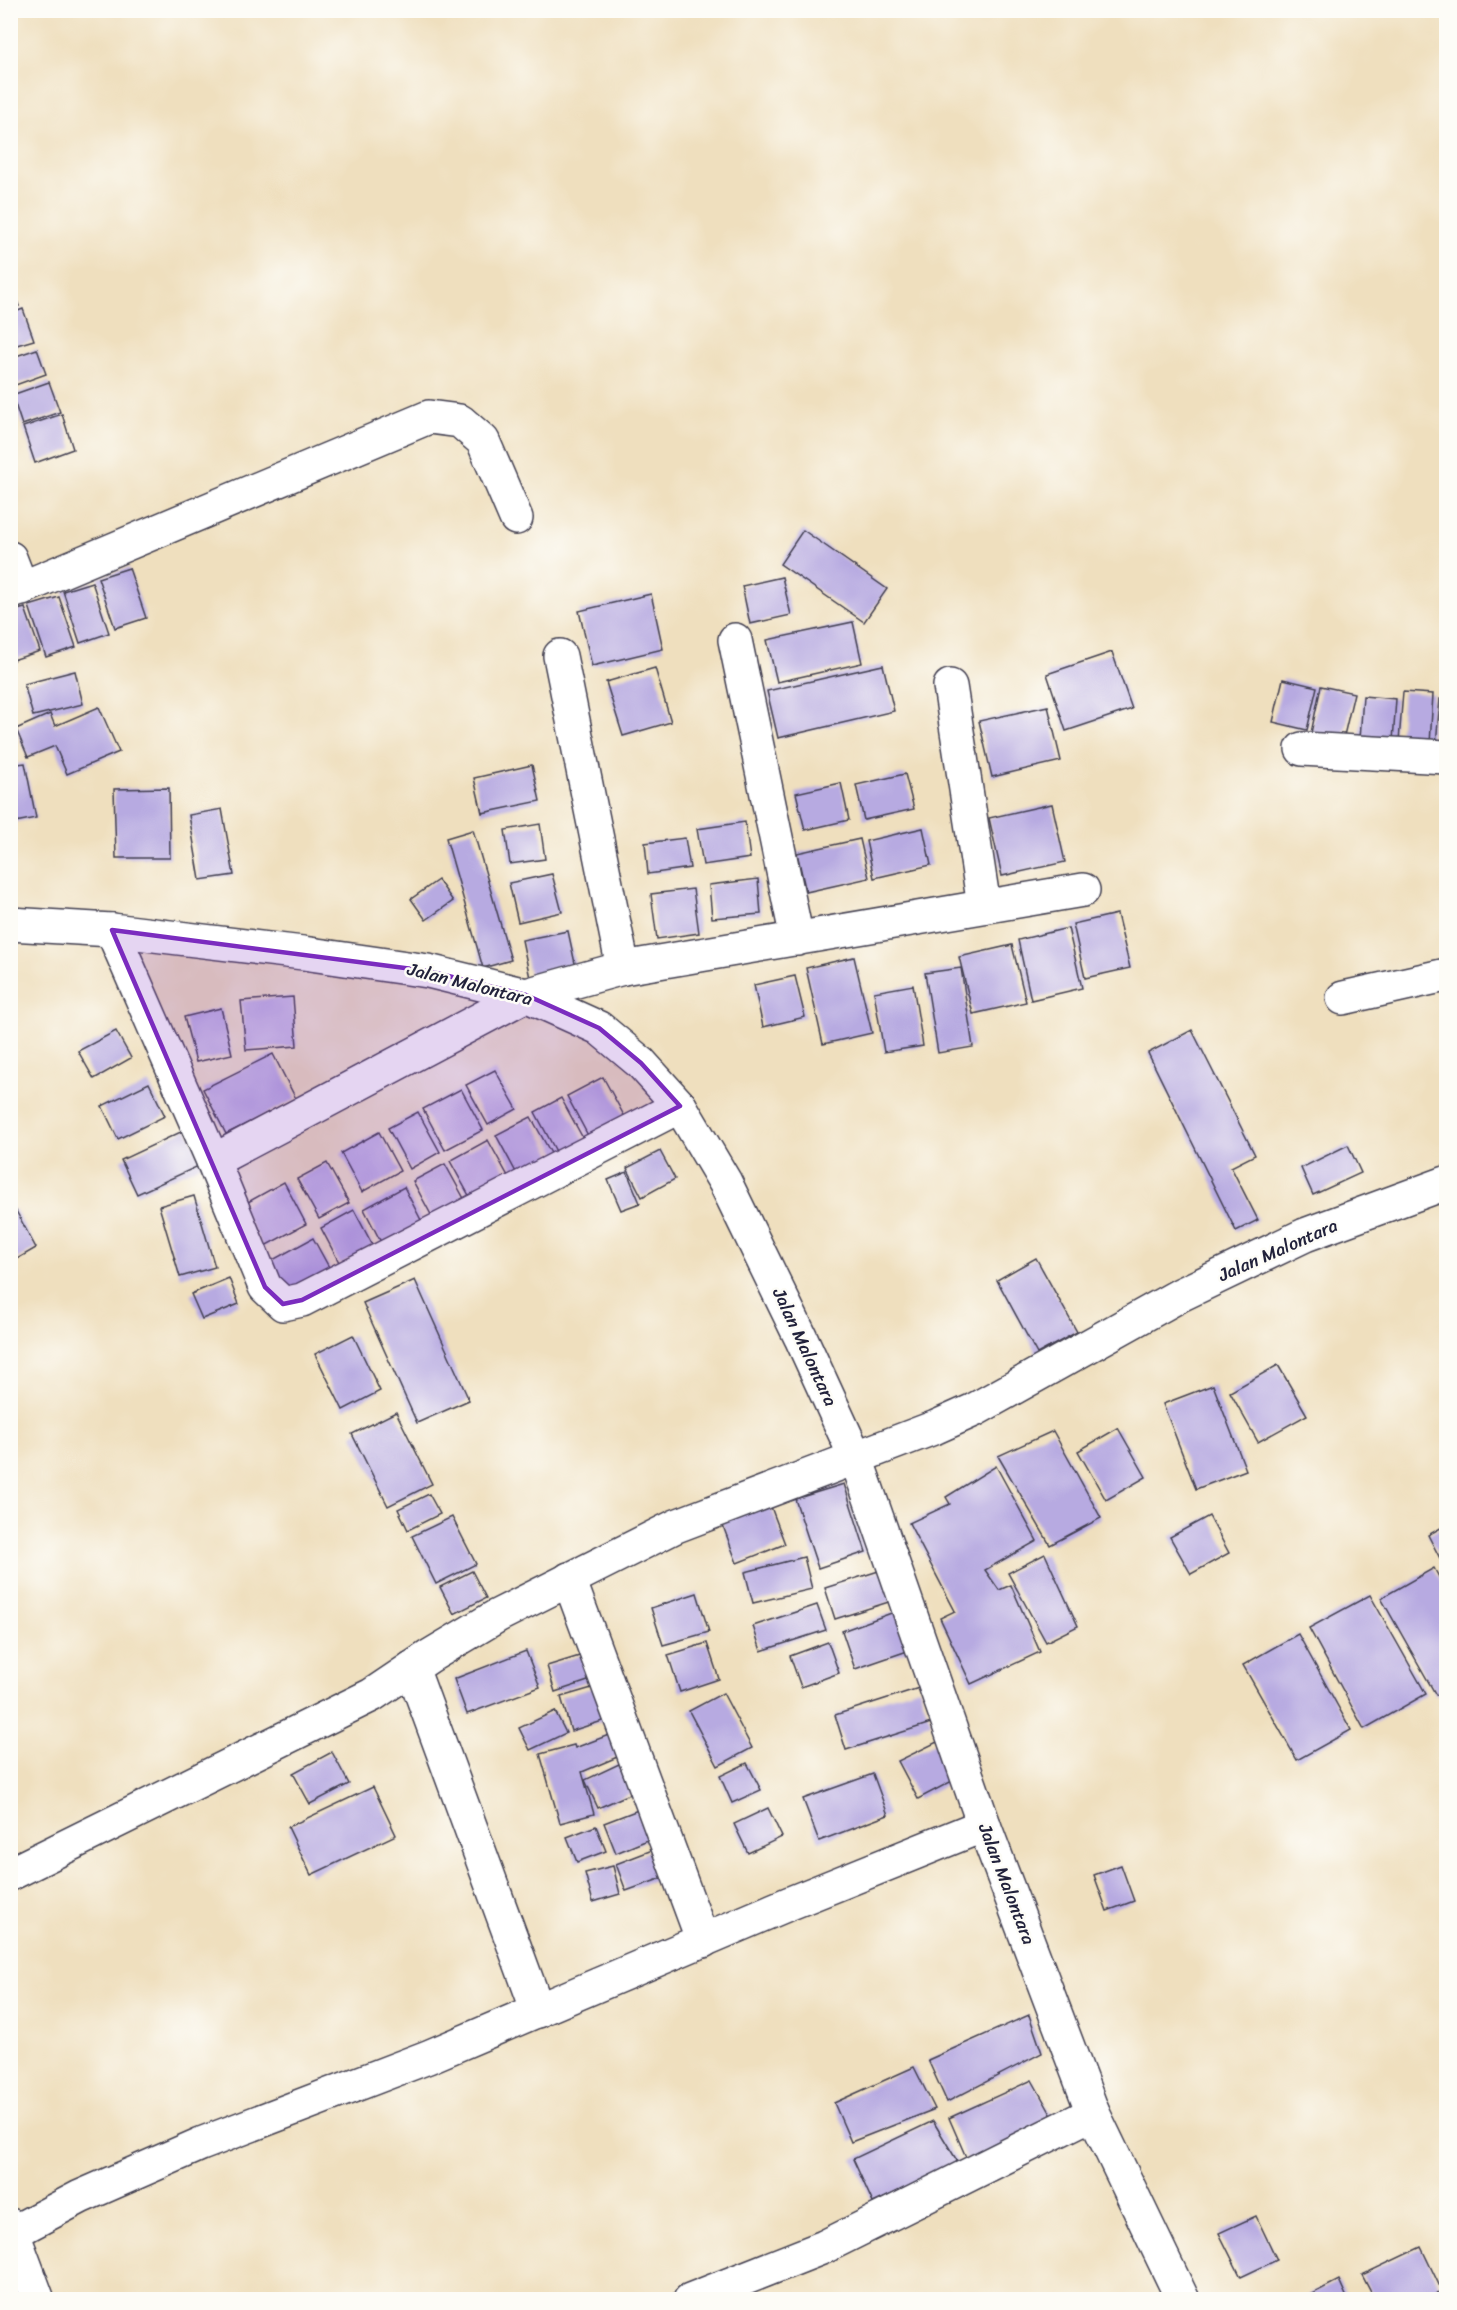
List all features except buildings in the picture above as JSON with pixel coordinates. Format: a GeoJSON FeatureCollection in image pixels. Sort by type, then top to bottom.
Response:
{"type":"FeatureCollection","features":[{"type":"Feature","properties":{"kind":"street"},"geometry":{"type":"LineString","coordinates":[[10,558],[16,591],[429,417],[460,421],[483,441],[516,518]]}},
{"type":"Feature","properties":{"kind":"street"},"geometry":{"type":"LineString","coordinates":[[735,640],[797,939]]}},
{"type":"Feature","properties":{"kind":"street"},"geometry":{"type":"LineString","coordinates":[[560,656],[624,968]]}},
{"type":"Feature","properties":{"kind":"street"},"geometry":{"type":"LineString","coordinates":[[950,686],[984,906]]}},
{"type":"Feature","properties":{"kind":"street"},"geometry":{"type":"LineString","coordinates":[[1302,749],[1446,757]]}},
{"type":"Feature","properties":{"kind":"street"},"geometry":{"type":"LineString","coordinates":[[213,1161],[526,995],[624,968],[1083,890]]}},
{"type":"Feature","properties":{"kind":"street","name":"Jalan Malontara"},"geometry":{"type":"LineString","coordinates":[[10,924],[112,930],[303,953],[429,971],[526,995],[598,1028],[641,1063],[680,1106],[725,1182],[856,1458],[984,1825],[1093,2113],[1183,2300]]}},
{"type":"Feature","properties":{"kind":"street"},"geometry":{"type":"LineString","coordinates":[[112,930],[213,1161],[265,1287],[283,1304],[302,1300],[680,1106]]}},
{"type":"Feature","properties":{"kind":"street"},"geometry":{"type":"LineString","coordinates":[[1343,998],[1446,975]]}},
{"type":"Feature","properties":{"kind":"street","name":"Jalan Malontara"},"geometry":{"type":"LineString","coordinates":[[856,1458],[974,1410],[1180,1295],[1305,1235],[1445,1186]]}},
{"type":"Feature","properties":{"kind":"street"},"geometry":{"type":"LineString","coordinates":[[10,1874],[372,1695],[496,1616],[676,1526],[856,1458]]}},
{"type":"Feature","properties":{"kind":"street"},"geometry":{"type":"LineString","coordinates":[[569,1579],[703,1941]]}},
{"type":"Feature","properties":{"kind":"street"},"geometry":{"type":"LineString","coordinates":[[412,1668],[538,2011]]}},
{"type":"Feature","properties":{"kind":"street"},"geometry":{"type":"LineString","coordinates":[[38,2300],[11,2231],[80,2197],[201,2144],[428,2057],[984,1825]]}},
{"type":"Feature","properties":{"kind":"street"},"geometry":{"type":"LineString","coordinates":[[690,2300],[824,2247],[1093,2113]]}},
{"type":"Feature","properties":{"kind":"highlighted area"},"geometry":{"type":"Polygon","coordinates":[[[112,930],[428,971],[526,995],[599,1028],[641,1063],[680,1106],[302,1300],[283,1304],[265,1287],[112,930]]]}}]}
